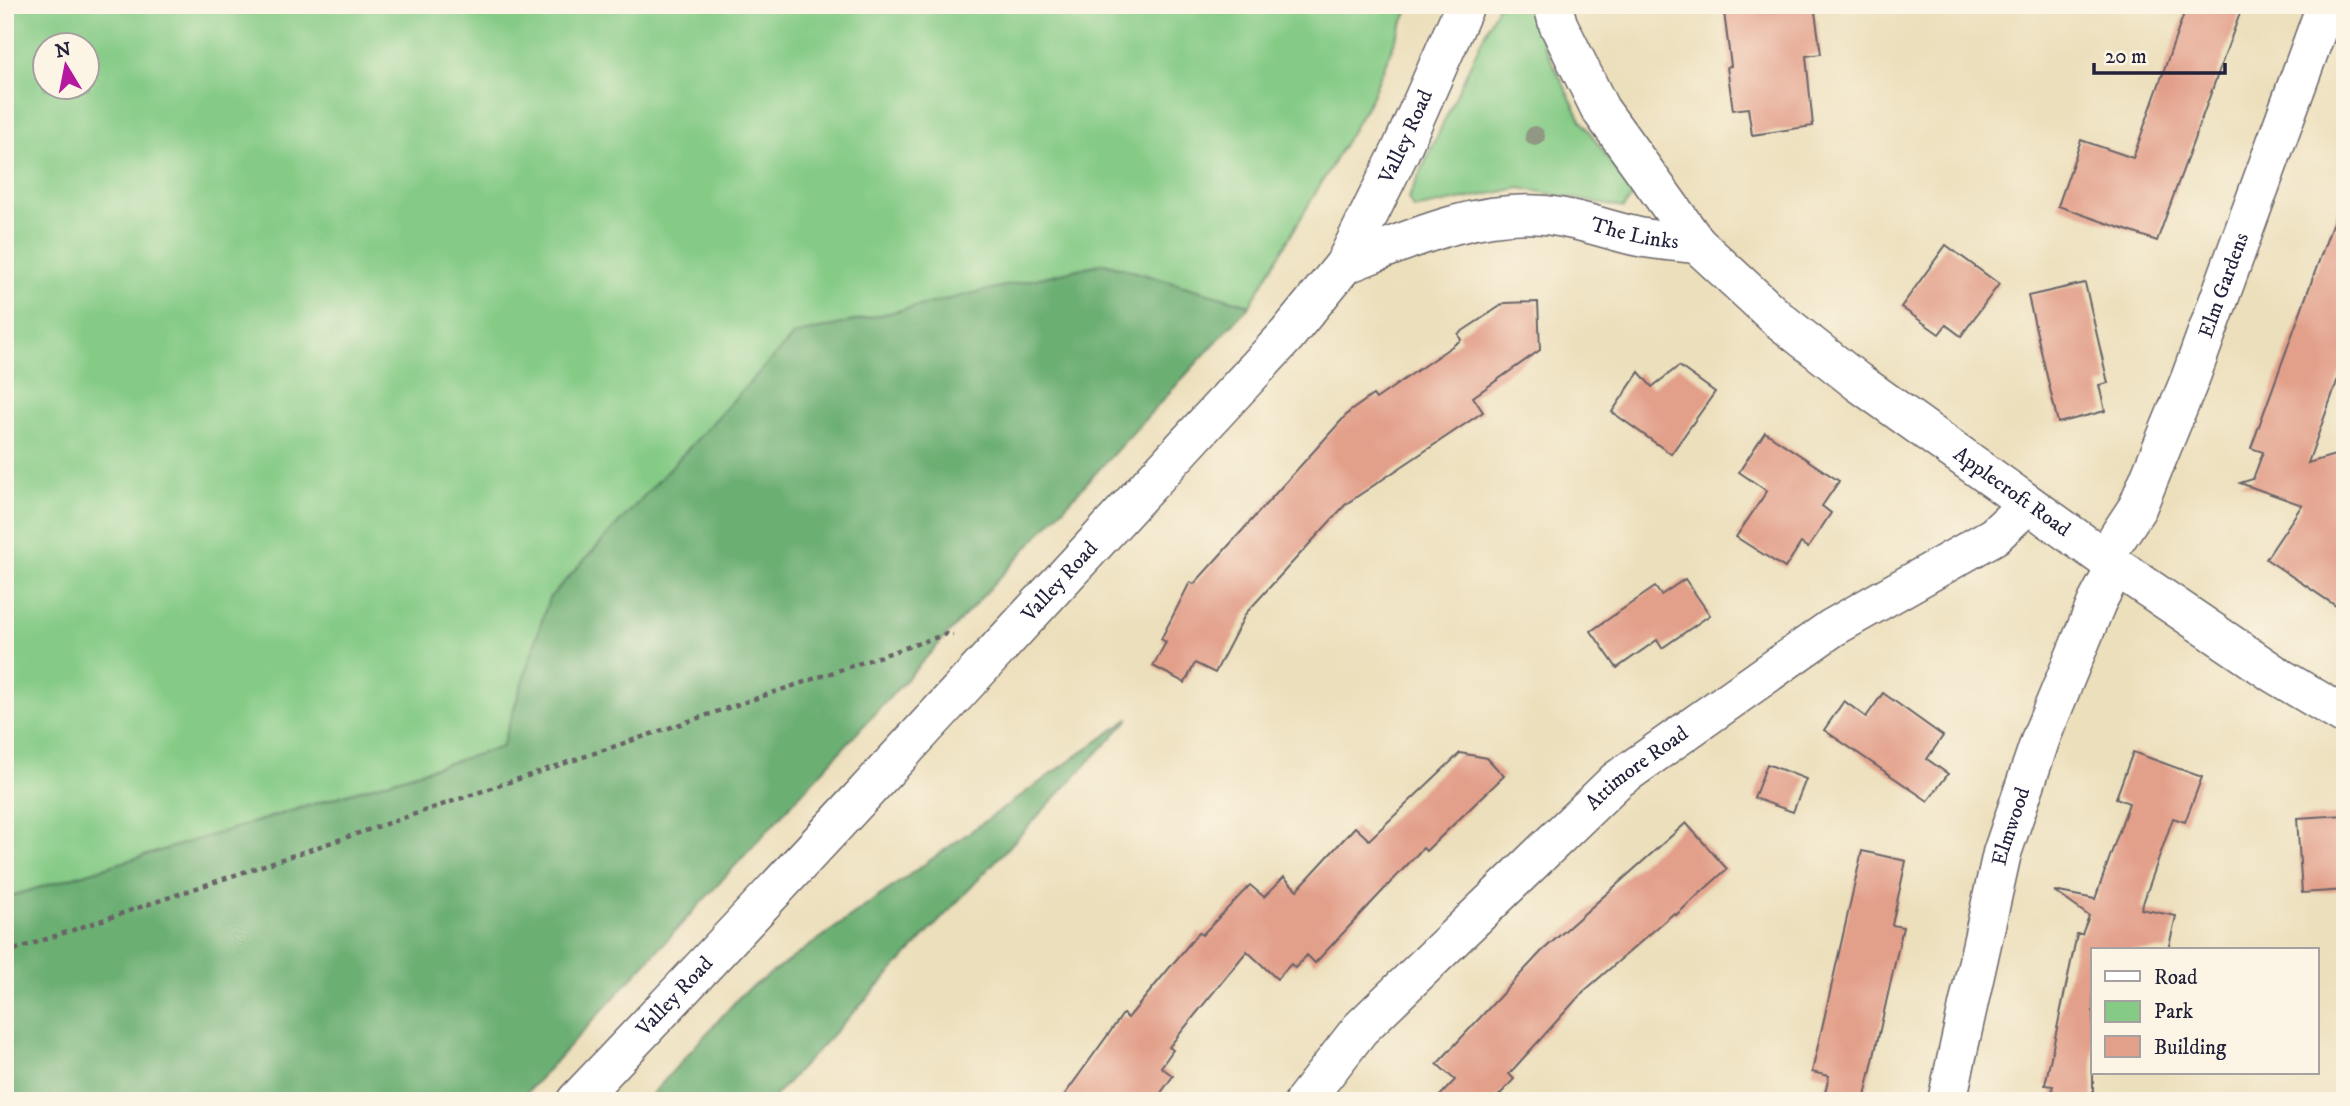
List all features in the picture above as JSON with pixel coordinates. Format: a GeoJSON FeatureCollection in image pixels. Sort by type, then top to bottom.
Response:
{"type":"FeatureCollection","features":[{"type":"Feature","properties":{"kind":"street","name":"Valley Road"},"geometry":{"type":"LineString","coordinates":[[576,1101],[747,922],[1287,335],[1344,265],[1400,152],[1465,5]]}},
{"type":"Feature","properties":{"kind":"street","name":"The Links"},"geometry":{"type":"LineString","coordinates":[[1553,5],[1558,24],[1600,109],[1697,244]]}},
{"type":"Feature","properties":{"kind":"street","name":"Elm Gardens"},"geometry":{"type":"LineString","coordinates":[[2110,562],[2137,508],[2190,379],[2326,5]]}},
{"type":"Feature","properties":{"kind":"street","name":"The Links"},"geometry":{"type":"LineString","coordinates":[[1344,265],[1456,224],[1500,216],[1544,215],[1581,221],[1639,237],[1697,244]]}},
{"type":"Feature","properties":{"kind":"street","name":"Applecroft Road"},"geometry":{"type":"LineString","coordinates":[[1697,244],[1778,318],[1858,382],[2110,562],[2276,675],[2345,716]]}},
{"type":"Feature","properties":{"kind":"street","name":"Attimore Road"},"geometry":{"type":"LineString","coordinates":[[1304,1101],[1360,1029],[1617,780],[1832,628],[1994,536],[2028,504]]}},
{"type":"Feature","properties":{"kind":"street","name":"Elmwood"},"geometry":{"type":"LineString","coordinates":[[1947,1101],[2002,853],[2042,735],[2110,562]]}},
{"type":"Feature","properties":{"kind":"path"},"geometry":{"type":"LineString","coordinates":[[5,953],[946,634],[1010,636]]}},
{"type":"Feature","properties":{"kind":"green space"},"geometry":{"type":"Polygon","coordinates":[[[5,5],[1410,5],[1371,98],[1250,305],[1104,263],[550,598],[502,747],[5,898],[5,5]]]}},
{"type":"Feature","properties":{"kind":"green space"},"geometry":{"type":"Polygon","coordinates":[[[1498,5],[1534,5],[1543,43],[1581,120],[1634,195],[1623,208],[1520,188],[1414,209],[1408,199],[1498,5]]]}},
{"type":"Feature","properties":{"kind":"green space"},"geometry":{"type":"Polygon","coordinates":[[[1104,263],[1250,305],[519,1101],[5,1101],[5,898],[502,747],[549,598],[794,335],[1104,263]]]}},
{"type":"Feature","properties":{"kind":"green space"},"geometry":{"type":"Polygon","coordinates":[[[1130,718],[770,1101],[646,1101],[742,994],[1130,718]]]}},
{"type":"Feature","properties":{"kind":"building"},"geometry":{"type":"Polygon","coordinates":[[[1723,5],[1814,5],[1821,54],[1806,56],[1813,126],[1752,135],[1748,108],[1733,110],[1727,67],[1731,66],[1723,5]]]}},
{"type":"Feature","properties":{"kind":"building"},"geometry":{"type":"Polygon","coordinates":[[[2187,5],[2243,5],[2157,241],[2058,206],[2081,140],[2133,158],[2187,5]]]}},
{"type":"Feature","properties":{"kind":"building"},"geometry":{"type":"Polygon","coordinates":[[[2340,203],[2345,203],[2345,359],[2308,463],[2345,452],[2345,612],[2266,559],[2302,505],[2240,483],[2253,479],[2263,452],[2251,448],[2340,203]]]}},
{"type":"Feature","properties":{"kind":"building"},"geometry":{"type":"Polygon","coordinates":[[[1946,245],[1999,284],[1961,336],[1946,325],[1939,334],[1901,307],[1946,245]]]}},
{"type":"Feature","properties":{"kind":"building"},"geometry":{"type":"Polygon","coordinates":[[[2085,283],[2108,383],[2099,385],[2105,411],[2058,423],[2028,296],[2085,283]]]}},
{"type":"Feature","properties":{"kind":"building"},"geometry":{"type":"Polygon","coordinates":[[[1538,302],[1540,350],[1473,397],[1483,412],[1346,504],[1246,613],[1215,673],[1195,663],[1185,683],[1153,666],[1166,642],[1161,639],[1190,582],[1194,584],[1349,412],[1373,395],[1376,399],[1461,340],[1458,334],[1505,303],[1538,302]]]}},
{"type":"Feature","properties":{"kind":"building"},"geometry":{"type":"Polygon","coordinates":[[[1679,366],[1715,392],[1671,454],[1612,412],[1639,372],[1652,387],[1679,366]]]}},
{"type":"Feature","properties":{"kind":"building"},"geometry":{"type":"Polygon","coordinates":[[[1765,432],[1839,481],[1822,506],[1831,513],[1808,548],[1801,543],[1785,568],[1736,537],[1767,491],[1739,472],[1765,432]]]}},
{"type":"Feature","properties":{"kind":"building"},"geometry":{"type":"Polygon","coordinates":[[[1685,579],[1710,615],[1662,648],[1657,640],[1617,668],[1591,631],[1655,587],[1661,595],[1685,579]]]}},
{"type":"Feature","properties":{"kind":"building"},"geometry":{"type":"Polygon","coordinates":[[[1883,693],[1943,736],[1927,759],[1948,774],[1928,801],[1824,730],[1844,701],[1866,717],[1883,693]]]}},
{"type":"Feature","properties":{"kind":"building"},"geometry":{"type":"Polygon","coordinates":[[[2133,752],[2202,777],[2185,822],[2173,818],[2141,909],[2176,916],[2168,948],[2091,948],[2093,1101],[2050,1101],[2053,1086],[2045,1085],[2077,934],[2082,934],[2089,916],[2054,891],[2095,899],[2129,803],[2116,798],[2133,752]]]}},
{"type":"Feature","properties":{"kind":"building"},"geometry":{"type":"Polygon","coordinates":[[[1460,753],[1487,758],[1504,776],[1426,851],[1423,848],[1315,963],[1307,955],[1295,968],[1291,964],[1277,979],[1247,951],[1169,1047],[1173,1050],[1161,1067],[1173,1076],[1155,1101],[1060,1101],[1123,1014],[1128,1018],[1199,932],[1202,935],[1250,885],[1264,897],[1284,877],[1297,890],[1355,827],[1369,840],[1460,753]]]}},
{"type":"Feature","properties":{"kind":"building"},"geometry":{"type":"Polygon","coordinates":[[[1767,764],[1806,779],[1793,812],[1754,798],[1767,764]]]}},
{"type":"Feature","properties":{"kind":"building"},"geometry":{"type":"Polygon","coordinates":[[[2345,815],[2345,849],[2342,849],[2345,890],[2302,893],[2297,818],[2345,815]]]}},
{"type":"Feature","properties":{"kind":"building"},"geometry":{"type":"Polygon","coordinates":[[[1686,823],[1727,869],[1583,992],[1509,1074],[1514,1079],[1494,1101],[1435,1101],[1455,1080],[1437,1064],[1541,952],[1686,823]]]}},
{"type":"Feature","properties":{"kind":"building"},"geometry":{"type":"Polygon","coordinates":[[[1862,851],[1906,861],[1892,925],[1903,927],[1864,1101],[1823,1101],[1829,1076],[1812,1072],[1862,851]]]}}]}
